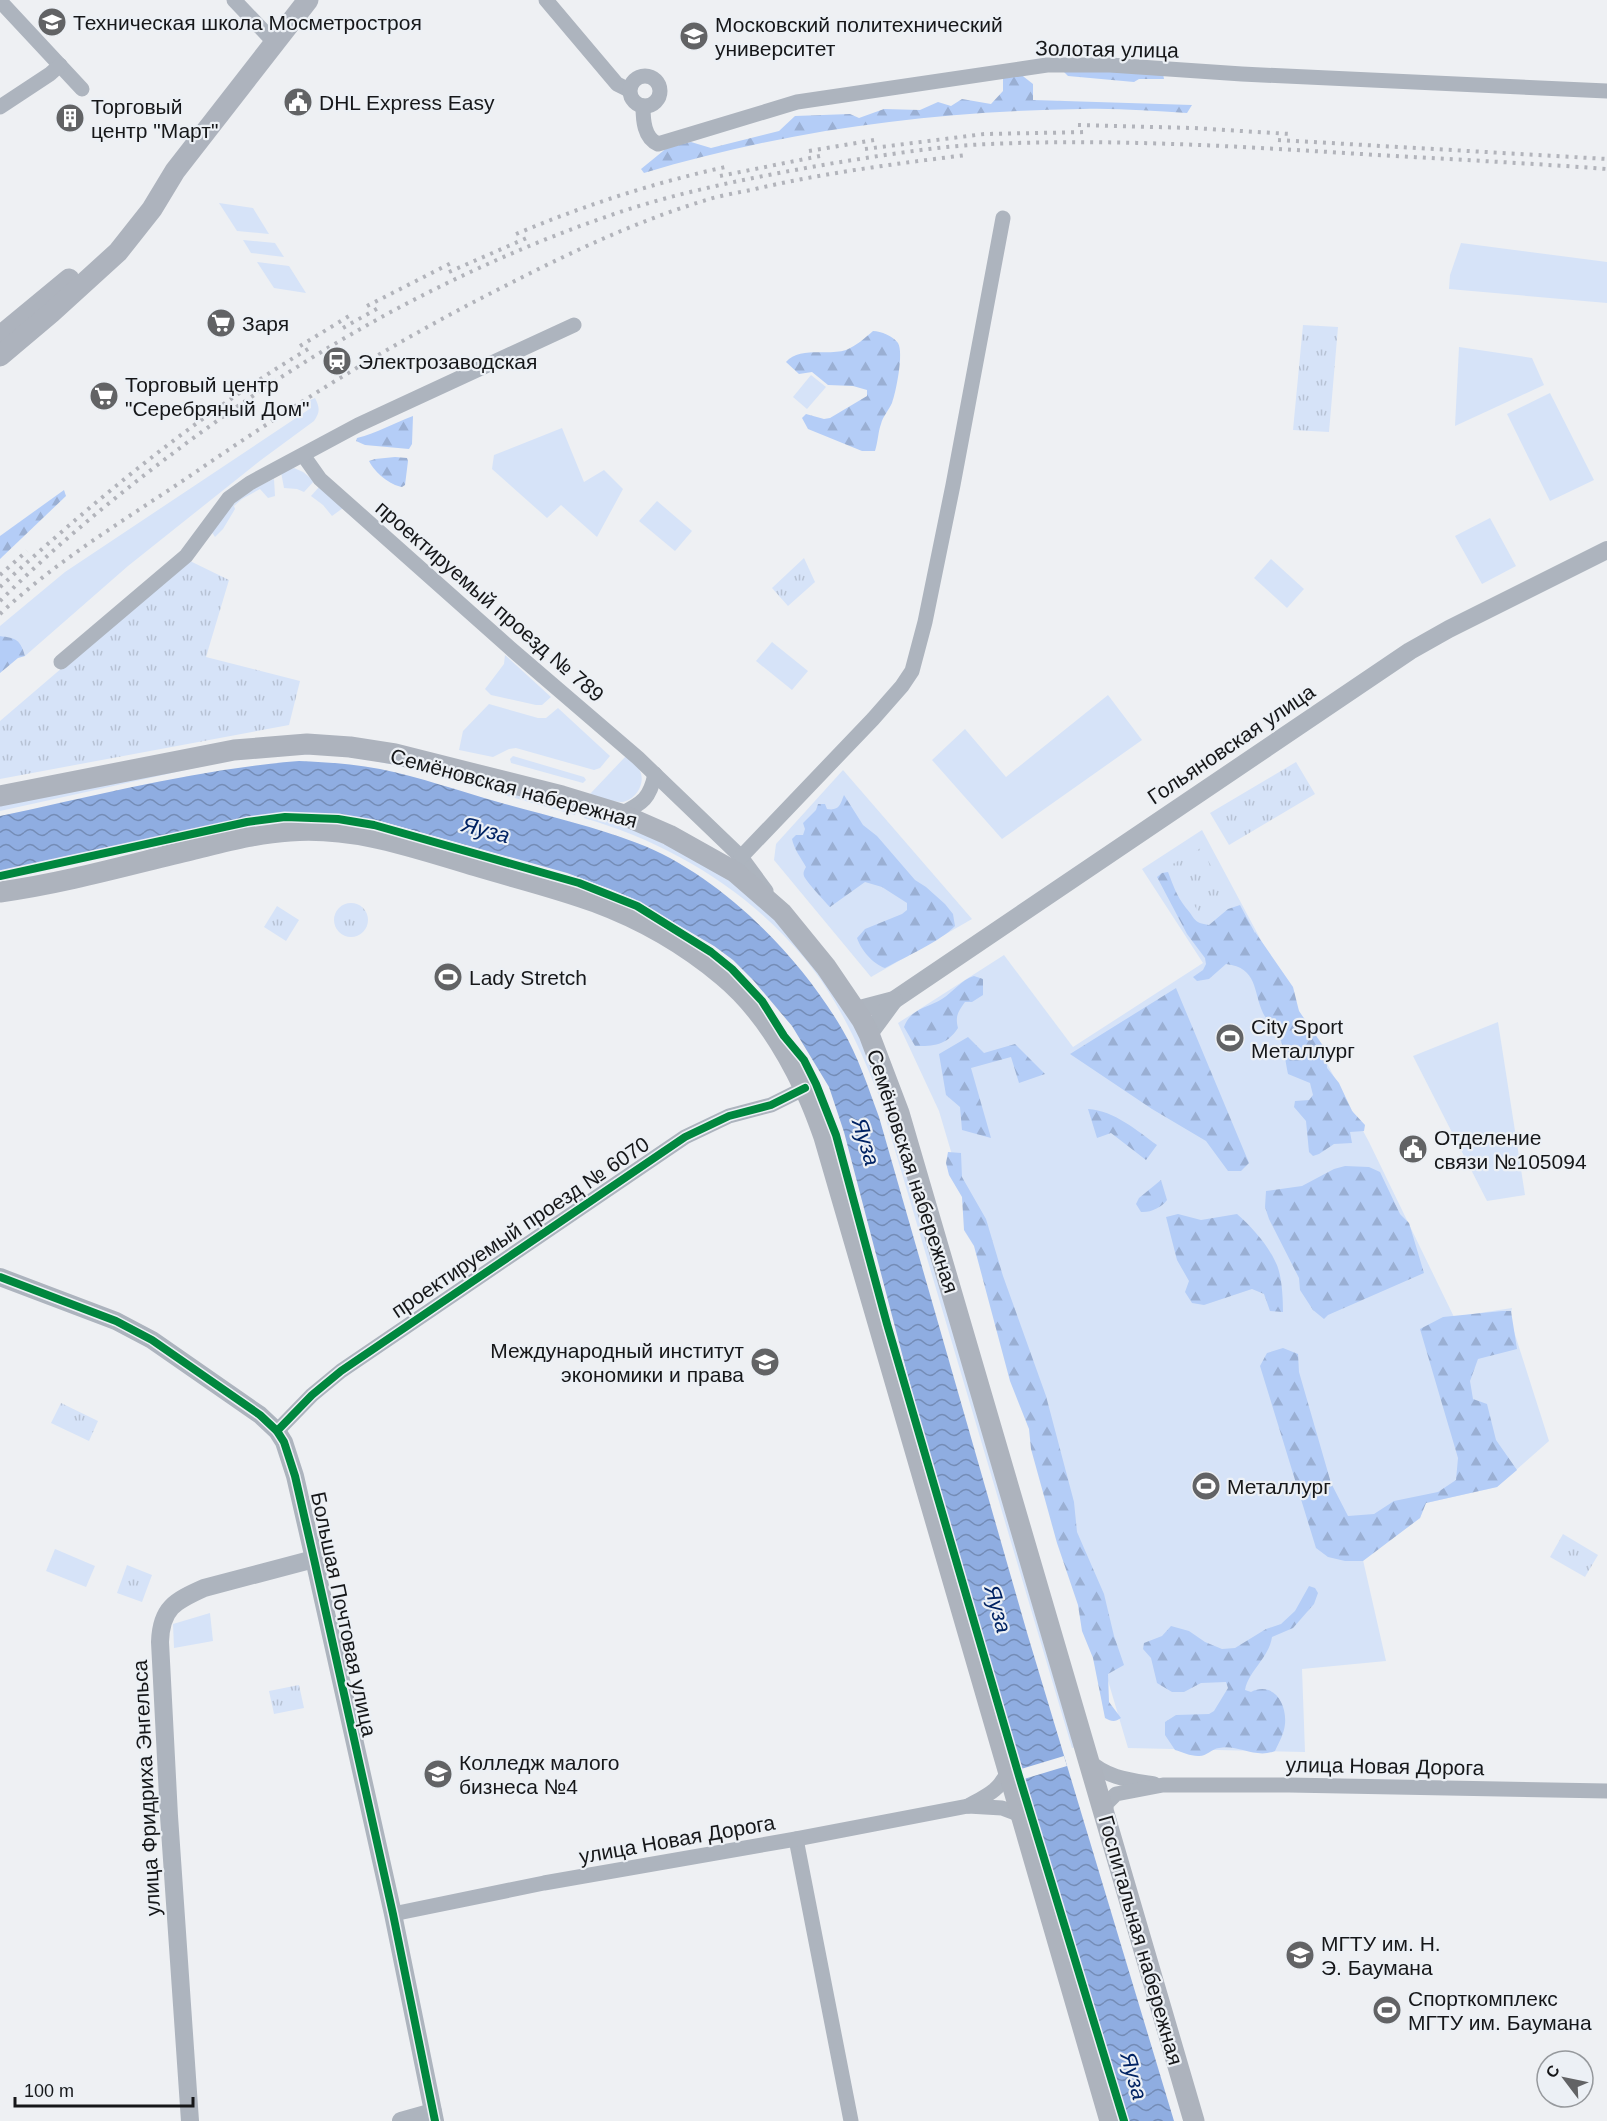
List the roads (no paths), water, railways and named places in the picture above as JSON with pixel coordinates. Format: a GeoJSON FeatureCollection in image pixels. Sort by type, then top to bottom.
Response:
{"type":"FeatureCollection","features":[{"type":"Feature","properties":{"kind":"main road"},"geometry":{"type":"LineString","coordinates":[[0,336],[84,265],[175,171],[308,0]]}},
{"type":"Feature","properties":{"kind":"main road"},"geometry":{"type":"LineString","coordinates":[[0,356],[118,252],[152,209],[175,171]]}},
{"type":"Feature","properties":{"kind":"main road","name":"Семёновская набережная"},"geometry":{"type":"LineString","coordinates":[[0,796],[234,750],[306,744],[350,747],[395,754],[562,796],[621,814],[669,835],[735,873],[782,913],[826,967],[856,1010],[869,1034],[899,1113],[1088,1760]]}},
{"type":"Feature","properties":{"kind":"main road"},"geometry":{"type":"LineString","coordinates":[[0,892],[37,887],[249,836],[289,831],[327,830],[373,836],[597,903],[659,932],[682,946],[725,977],[754,1008],[777,1040],[805,1088],[824,1137],[1110,2121]]}},
{"type":"Feature","properties":{"kind":"main road","name":"Госпитальная набережная"},"geometry":{"type":"LineString","coordinates":[[1088,1760],[1194,2121]]}},
{"type":"Feature","properties":{"kind":"street"},"geometry":{"type":"LineString","coordinates":[[234,0],[275,43]]}},
{"type":"Feature","properties":{"kind":"street"},"geometry":{"type":"LineString","coordinates":[[546,0],[617,84],[629,90],[633,101],[643,106],[653,104],[660,96],[656,80],[645,75],[634,79],[629,90]]}},
{"type":"Feature","properties":{"kind":"street"},"geometry":{"type":"LineString","coordinates":[[0,1],[82,88]]}},
{"type":"Feature","properties":{"kind":"street"},"geometry":{"type":"LineString","coordinates":[[0,107],[60,65]]}},
{"type":"Feature","properties":{"kind":"street","name":"Золотая улица"},"geometry":{"type":"LineString","coordinates":[[643,106],[648,136],[650,140],[658,144],[797,102],[1047,65],[1110,65],[1242,74],[1607,91]]}},
{"type":"Feature","properties":{"kind":"street"},"geometry":{"type":"LineString","coordinates":[[741,857],[873,719],[912,671],[925,622],[951,495],[1003,218]]}},
{"type":"Feature","properties":{"kind":"street"},"geometry":{"type":"LineString","coordinates":[[61,662],[186,556],[229,498],[250,483],[358,425],[574,325]]}},
{"type":"Feature","properties":{"kind":"street","name":"проектируемый проезд № 789"},"geometry":{"type":"LineString","coordinates":[[303,455],[320,479],[655,774],[741,857],[782,913]]}},
{"type":"Feature","properties":{"kind":"street","name":"Гольяновская улица"},"geometry":{"type":"LineString","coordinates":[[856,1010],[894,1000],[1410,651],[1607,550]]}},
{"type":"Feature","properties":{"kind":"street"},"geometry":{"type":"LineString","coordinates":[[621,814],[640,804],[652,790],[655,774]]}},
{"type":"Feature","properties":{"kind":"street","name":"Гольяновская улица"},"geometry":{"type":"LineString","coordinates":[[869,1034],[894,1000]]}},
{"type":"Feature","properties":{"kind":"street","name":"проектируемый проезд № 6070"},"geometry":{"type":"LineString","coordinates":[[277,1431],[312,1395],[340,1371],[685,1137],[729,1116],[771,1105],[805,1088]]}},
{"type":"Feature","properties":{"kind":"street","name":"Большая Почтовая улица"},"geometry":{"type":"LineString","coordinates":[[0,1277],[116,1321],[152,1340],[243,1402],[277,1431],[284,1442],[292,1464],[314,1559],[393,1914],[434,2117]]}},
{"type":"Feature","properties":{"kind":"street","name":"улица Фридриха Энгельса"},"geometry":{"type":"LineString","coordinates":[[190,2121],[169,1816],[161,1624],[169,1609],[188,1595],[204,1588],[314,1559]]}},
{"type":"Feature","properties":{"kind":"street","name":"улица Новая Дорога"},"geometry":{"type":"LineString","coordinates":[[1088,1760],[1115,1777],[1163,1785],[1607,1791]]}},
{"type":"Feature","properties":{"kind":"street","name":"улица Новая Дорога"},"geometry":{"type":"LineString","coordinates":[[968,1806],[996,1790],[1005,1780],[1008,1770]]}},
{"type":"Feature","properties":{"kind":"street","name":"улица Новая Дорога"},"geometry":{"type":"LineString","coordinates":[[1104,1815],[1107,1803],[1116,1794],[1163,1785]]}},
{"type":"Feature","properties":{"kind":"street","name":"улица Новая Дорога"},"geometry":{"type":"LineString","coordinates":[[393,1914],[544,1883],[968,1806],[1002,1808],[1022,1815]]}},
{"type":"Feature","properties":{"kind":"street"},"geometry":{"type":"LineString","coordinates":[[796,1839],[851,2121]]}},
{"type":"Feature","properties":{"kind":"street"},"geometry":{"type":"LineString","coordinates":[[401,2121],[434,2117]]}},
{"type":"Feature","properties":{"kind":"water","name":"Яуза"},"geometry":{"type":"Polygon","coordinates":[[[299,761],[360,766],[410,776],[603,831],[668,857],[727,896],[754,920],[780,946],[824,1001],[853,1050],[879,1117],[1028,1636],[1174,2121],[1127,2121],[929,1457],[844,1132],[829,1087],[792,1026],[753,980],[733,960],[714,946],[634,899],[567,873],[380,821],[334,815],[273,814],[0,872],[0,816],[186,776],[299,761]]]}},
{"type":"Feature","properties":{"kind":"railway"},"geometry":{"type":"LineString","coordinates":[[1078,125],[1193,128],[1290,134]]}},
{"type":"Feature","properties":{"kind":"railway"},"geometry":{"type":"LineString","coordinates":[[865,149],[984,134],[1089,132]]}},
{"type":"Feature","properties":{"kind":"railway"},"geometry":{"type":"LineString","coordinates":[[809,151],[874,140]]}},
{"type":"Feature","properties":{"kind":"railway"},"geometry":{"type":"LineString","coordinates":[[1278,140],[1607,159]]}},
{"type":"Feature","properties":{"kind":"railway"},"geometry":{"type":"LineString","coordinates":[[0,601],[62,543],[150,471],[275,381],[328,348],[383,316],[496,260],[614,214],[668,198],[834,163],[912,151],[989,144],[1117,142],[1202,145],[1607,169]]}},
{"type":"Feature","properties":{"kind":"railway"},"geometry":{"type":"LineString","coordinates":[[0,614],[47,574],[98,537],[314,394],[429,326],[555,261],[628,228],[715,198],[831,174],[966,155]]}},
{"type":"Feature","properties":{"kind":"railway"},"geometry":{"type":"LineString","coordinates":[[720,176],[820,156]]}},
{"type":"Feature","properties":{"kind":"railway"},"geometry":{"type":"LineString","coordinates":[[516,234],[621,195],[730,166]]}},
{"type":"Feature","properties":{"kind":"railway"},"geometry":{"type":"LineString","coordinates":[[449,272],[529,237]]}},
{"type":"Feature","properties":{"kind":"railway"},"geometry":{"type":"LineString","coordinates":[[367,306],[455,261]]}},
{"type":"Feature","properties":{"kind":"railway"},"geometry":{"type":"LineString","coordinates":[[343,328],[380,307]]}},
{"type":"Feature","properties":{"kind":"railway"},"geometry":{"type":"LineString","coordinates":[[300,346],[349,316]]}},
{"type":"Feature","properties":{"kind":"railway"},"geometry":{"type":"LineString","coordinates":[[0,587],[74,521],[150,459],[230,400],[313,346]]}},
{"type":"Feature","properties":{"kind":"railway"},"geometry":{"type":"LineString","coordinates":[[0,575],[27,551]]}},
{"type":"Feature","properties":{"kind":"place","name":"Техническая школа Мосметростроя"},"geometry":{"type":"Point","coordinates":[52,22]}},
{"type":"Feature","properties":{"kind":"place","name":"Московский политехнический университет"},"geometry":{"type":"Point","coordinates":[694,36]}},
{"type":"Feature","properties":{"kind":"place","name":"DHL Express Easy"},"geometry":{"type":"Point","coordinates":[298,102]}},
{"type":"Feature","properties":{"kind":"place","name":"Торговый центр \"Март\""},"geometry":{"type":"Point","coordinates":[70,118]}},
{"type":"Feature","properties":{"kind":"place","name":"Заря"},"geometry":{"type":"Point","coordinates":[221,323]}},
{"type":"Feature","properties":{"kind":"place","name":"Электрозаводская"},"geometry":{"type":"Point","coordinates":[337,361]}},
{"type":"Feature","properties":{"kind":"place","name":"Торговый центр \"Серебряный Дом\""},"geometry":{"type":"Point","coordinates":[104,396]}},
{"type":"Feature","properties":{"kind":"place","name":"Lady Stretch"},"geometry":{"type":"Point","coordinates":[448,977]}},
{"type":"Feature","properties":{"kind":"place","name":"City Sport Металлург"},"geometry":{"type":"Point","coordinates":[1230,1038]}},
{"type":"Feature","properties":{"kind":"place","name":"Отделение связи №105094"},"geometry":{"type":"Point","coordinates":[1413,1149]}},
{"type":"Feature","properties":{"kind":"place","name":"Международный институт экономики и права"},"geometry":{"type":"Point","coordinates":[765,1362]}},
{"type":"Feature","properties":{"kind":"place","name":"Металлург"},"geometry":{"type":"Point","coordinates":[1206,1486]}},
{"type":"Feature","properties":{"kind":"place","name":"Колледж малого бизнеса №4"},"geometry":{"type":"Point","coordinates":[438,1774]}},
{"type":"Feature","properties":{"kind":"place","name":"МГТУ им. Н. Э. Баумана"},"geometry":{"type":"Point","coordinates":[1300,1955]}},
{"type":"Feature","properties":{"kind":"place","name":"Спорткомплекс МГТУ им. Баумана"},"geometry":{"type":"Point","coordinates":[1387,2010]}}]}
